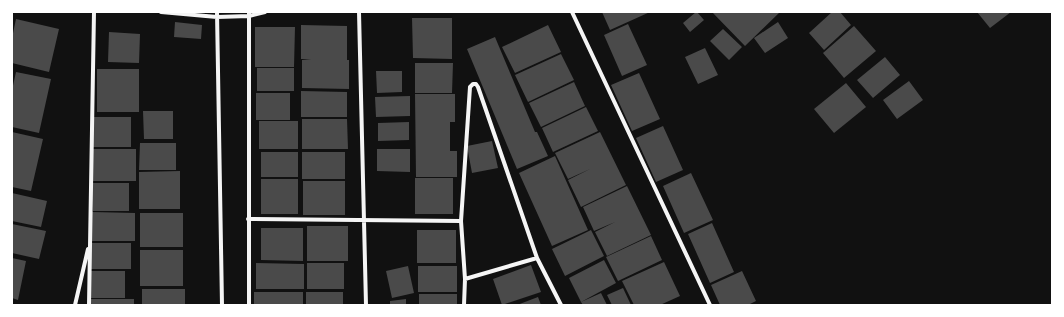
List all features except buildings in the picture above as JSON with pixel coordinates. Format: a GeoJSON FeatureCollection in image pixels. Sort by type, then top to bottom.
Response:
{"type":"FeatureCollection","features":[{"type":"Feature","properties":{"kind":"street"},"geometry":{"type":"LineString","coordinates":[[88,305],[94,12]]}},
{"type":"Feature","properties":{"kind":"street"},"geometry":{"type":"LineString","coordinates":[[161,12],[217,14],[249,14],[265,12]]}},
{"type":"Feature","properties":{"kind":"street"},"geometry":{"type":"LineString","coordinates":[[359,12],[366,305]]}},
{"type":"Feature","properties":{"kind":"street"},"geometry":{"type":"LineString","coordinates":[[572,12],[710,305]]}},
{"type":"Feature","properties":{"kind":"street"},"geometry":{"type":"LineString","coordinates":[[217,14],[222,305]]}},
{"type":"Feature","properties":{"kind":"street"},"geometry":{"type":"LineString","coordinates":[[249,14],[249,305]]}},
{"type":"Feature","properties":{"kind":"street"},"geometry":{"type":"LineString","coordinates":[[464,305],[465,279],[461,221],[470,87],[473,84],[476,84],[537,258],[561,305]]}},
{"type":"Feature","properties":{"kind":"street"},"geometry":{"type":"LineString","coordinates":[[248,220],[461,221]]}},
{"type":"Feature","properties":{"kind":"street"},"geometry":{"type":"LineString","coordinates":[[75,305],[90,240]]}},
{"type":"Feature","properties":{"kind":"street"},"geometry":{"type":"LineString","coordinates":[[465,279],[537,258]]}}]}
